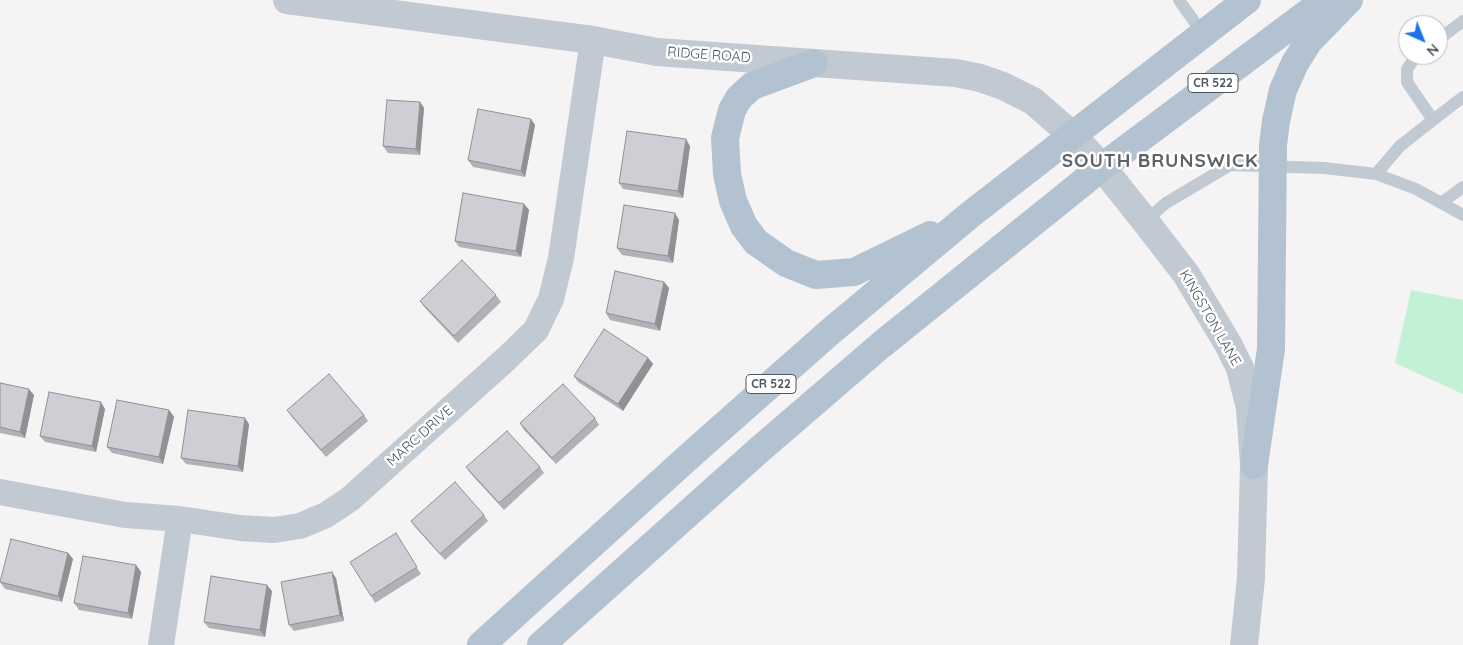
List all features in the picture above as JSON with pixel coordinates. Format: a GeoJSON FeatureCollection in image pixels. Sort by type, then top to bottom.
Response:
{"type":"FeatureCollection","features":[{"type":"Feature","properties":{"kind":"main road","name":"CR 522"},"geometry":{"type":"LineString","coordinates":[[481,645],[831,331],[971,214],[1248,0]]}},
{"type":"Feature","properties":{"kind":"main road","name":"CR 522"},"geometry":{"type":"LineString","coordinates":[[541,645],[766,444],[882,345],[1102,167],[1325,0]]}},
{"type":"Feature","properties":{"kind":"main road"},"geometry":{"type":"LineString","coordinates":[[1254,465],[1271,350],[1273,166],[1276,121],[1283,90],[1295,63],[1310,41],[1349,0]]}},
{"type":"Feature","properties":{"kind":"main road"},"geometry":{"type":"LineString","coordinates":[[814,63],[752,86],[739,98],[732,110],[725,138],[727,174],[733,201],[744,226],[756,242],[786,263],[816,275],[854,272],[971,214]]}},
{"type":"Feature","properties":{"kind":"street","name":"RIDGE ROAD"},"geometry":{"type":"LineString","coordinates":[[287,0],[593,40],[658,52],[956,73],[980,78],[1003,86],[1034,101],[1072,135],[1102,167]]}},
{"type":"Feature","properties":{"kind":"street","name":"MARC DRIVE"},"geometry":{"type":"LineString","coordinates":[[0,492],[125,515],[180,519],[240,528],[274,530],[300,526],[326,515],[350,499],[536,330],[551,299],[561,258],[593,40]]}},
{"type":"Feature","properties":{"kind":"street","name":"KINGSTON LANE"},"geometry":{"type":"LineString","coordinates":[[1102,167],[1186,274],[1228,344],[1240,368],[1250,408],[1254,465],[1251,578],[1244,645]]}},
{"type":"Feature","properties":{"kind":"street"},"geometry":{"type":"LineString","coordinates":[[161,645],[180,519]]}},
{"type":"Feature","properties":{"kind":"lane"},"geometry":{"type":"LineString","coordinates":[[1180,0],[1203,34]]}},
{"type":"Feature","properties":{"kind":"lane"},"geometry":{"type":"LineString","coordinates":[[1448,32],[1463,21]]}},
{"type":"Feature","properties":{"kind":"lane"},"geometry":{"type":"LineString","coordinates":[[1410,65],[1407,69],[1407,82],[1433,120]]}},
{"type":"Feature","properties":{"kind":"lane"},"geometry":{"type":"LineString","coordinates":[[1376,174],[1400,146],[1463,97]]}},
{"type":"Feature","properties":{"kind":"lane"},"geometry":{"type":"LineString","coordinates":[[1145,221],[1166,203],[1230,165],[1324,168],[1376,174],[1416,189],[1463,215]]}},
{"type":"Feature","properties":{"kind":"lane"},"geometry":{"type":"LineString","coordinates":[[1442,203],[1463,187]]}},
{"type":"Feature","properties":{"kind":"green space"},"geometry":{"type":"Polygon","coordinates":[[[1411,290],[1463,300],[1463,394],[1395,363],[1411,290]]]}},
{"type":"Feature","properties":{"kind":"building"},"geometry":{"type":"Polygon","coordinates":[[[387,100],[420,102],[416,149],[383,146],[387,100]]]}},
{"type":"Feature","properties":{"kind":"building"},"geometry":{"type":"Polygon","coordinates":[[[478,109],[531,119],[521,171],[468,160],[478,109]]]}},
{"type":"Feature","properties":{"kind":"building"},"geometry":{"type":"Polygon","coordinates":[[[627,131],[686,139],[678,191],[619,183],[627,131]]]}},
{"type":"Feature","properties":{"kind":"building"},"geometry":{"type":"Polygon","coordinates":[[[463,193],[524,204],[516,251],[455,241],[463,193]]]}},
{"type":"Feature","properties":{"kind":"building"},"geometry":{"type":"Polygon","coordinates":[[[624,205],[675,213],[668,256],[617,248],[624,205]]]}},
{"type":"Feature","properties":{"kind":"building"},"geometry":{"type":"Polygon","coordinates":[[[462,260],[496,295],[454,336],[420,301],[462,260]]]}},
{"type":"Feature","properties":{"kind":"building"},"geometry":{"type":"Polygon","coordinates":[[[615,271],[664,282],[655,324],[606,313],[615,271]]]}},
{"type":"Feature","properties":{"kind":"building"},"geometry":{"type":"Polygon","coordinates":[[[604,329],[648,358],[618,404],[574,376],[604,329]]]}},
{"type":"Feature","properties":{"kind":"building"},"geometry":{"type":"Polygon","coordinates":[[[329,374],[364,415],[321,450],[287,410],[329,374]]]}},
{"type":"Feature","properties":{"kind":"building"},"geometry":{"type":"Polygon","coordinates":[[[0,383],[29,389],[20,432],[0,427],[0,383]]]}},
{"type":"Feature","properties":{"kind":"building"},"geometry":{"type":"Polygon","coordinates":[[[563,384],[595,418],[552,458],[520,423],[563,384]]]}},
{"type":"Feature","properties":{"kind":"building"},"geometry":{"type":"Polygon","coordinates":[[[49,392],[101,402],[92,446],[40,436],[49,392]]]}},
{"type":"Feature","properties":{"kind":"building"},"geometry":{"type":"Polygon","coordinates":[[[117,400],[169,410],[159,457],[107,447],[117,400]]]}},
{"type":"Feature","properties":{"kind":"building"},"geometry":{"type":"Polygon","coordinates":[[[188,410],[245,418],[238,466],[181,458],[188,410]]]}},
{"type":"Feature","properties":{"kind":"building"},"geometry":{"type":"Polygon","coordinates":[[[507,431],[540,467],[499,503],[466,467],[507,431]]]}},
{"type":"Feature","properties":{"kind":"building"},"geometry":{"type":"Polygon","coordinates":[[[455,482],[484,515],[440,554],[411,521],[455,482]]]}},
{"type":"Feature","properties":{"kind":"building"},"geometry":{"type":"Polygon","coordinates":[[[396,533],[417,567],[371,596],[350,562],[396,533]]]}},
{"type":"Feature","properties":{"kind":"building"},"geometry":{"type":"Polygon","coordinates":[[[11,539],[68,553],[58,596],[0,582],[11,539]]]}},
{"type":"Feature","properties":{"kind":"building"},"geometry":{"type":"Polygon","coordinates":[[[83,556],[136,565],[128,613],[74,603],[83,556]]]}},
{"type":"Feature","properties":{"kind":"building"},"geometry":{"type":"Polygon","coordinates":[[[332,572],[340,615],[289,625],[281,582],[332,572]]]}},
{"type":"Feature","properties":{"kind":"building"},"geometry":{"type":"Polygon","coordinates":[[[211,576],[267,585],[260,630],[204,622],[211,576]]]}},
{"type":"Feature","properties":{"kind":"district","name":"SOUTH BRUNSWICK"},"geometry":{"type":"Point","coordinates":[1160,161]}}]}
